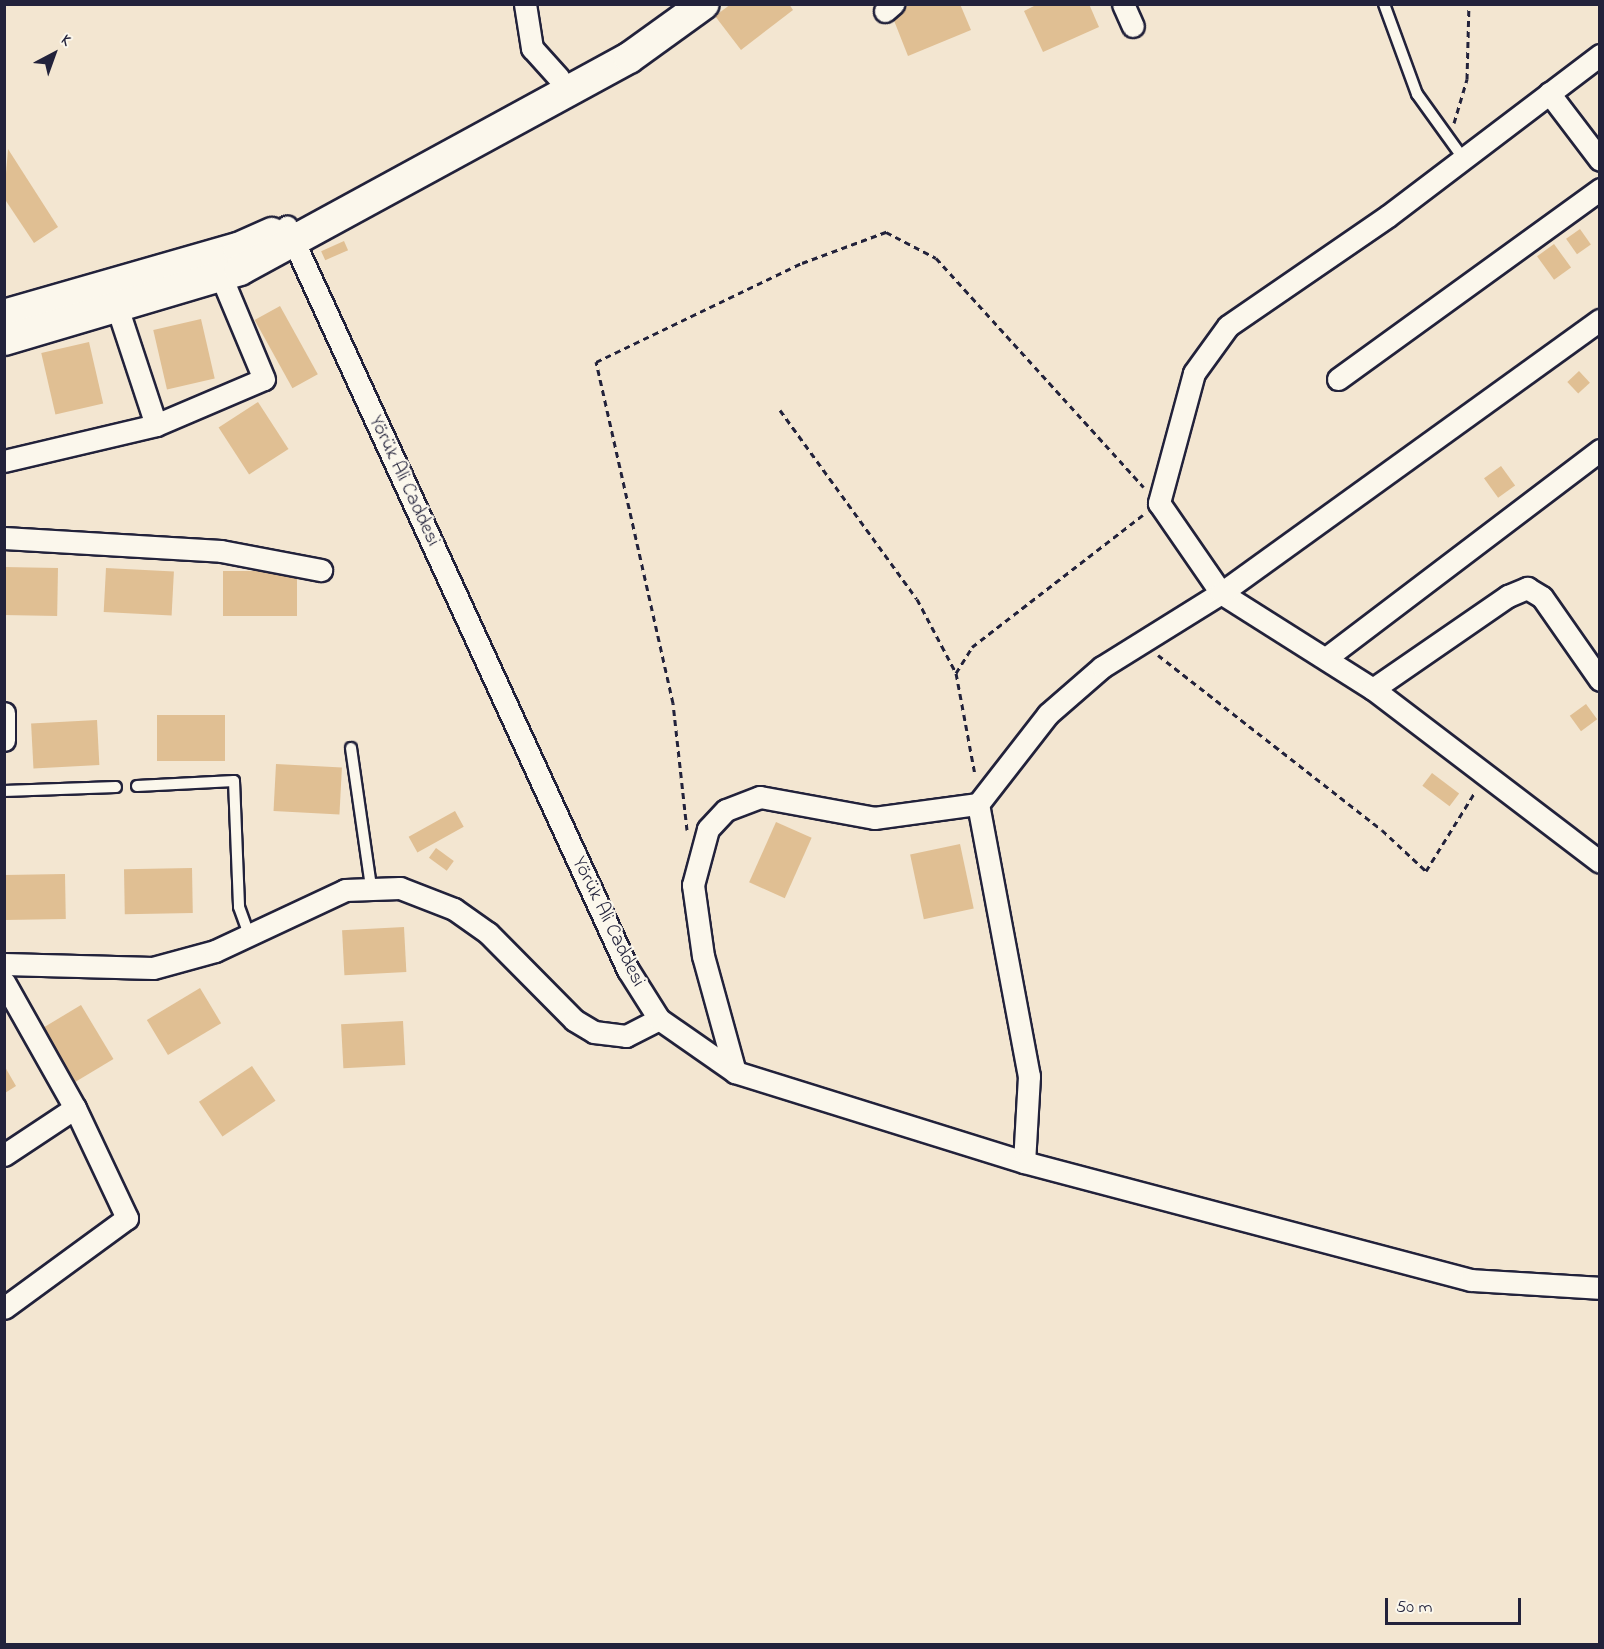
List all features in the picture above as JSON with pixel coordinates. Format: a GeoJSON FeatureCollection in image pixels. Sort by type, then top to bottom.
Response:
{"type":"FeatureCollection","features":[{"type":"Feature","properties":{"kind":"street"},"geometry":{"type":"LineString","coordinates":[[525,4],[532,48],[559,78]]}},
{"type":"Feature","properties":{"kind":"street"},"geometry":{"type":"LineString","coordinates":[[4,340],[221,276],[559,78],[669,4]]}},
{"type":"Feature","properties":{"kind":"street"},"geometry":{"type":"LineString","coordinates":[[4,315],[291,234],[629,58],[704,4]]}},
{"type":"Feature","properties":{"kind":"street"},"geometry":{"type":"LineString","coordinates":[[1124,4],[1133,26]]}},
{"type":"Feature","properties":{"kind":"street"},"geometry":{"type":"LineString","coordinates":[[1599,55],[1463,158],[1223,331],[1194,373],[1159,503],[1221,593],[1373,689],[1599,862]]}},
{"type":"Feature","properties":{"kind":"street"},"geometry":{"type":"LineString","coordinates":[[1549,93],[1599,160]]}},
{"type":"Feature","properties":{"kind":"street"},"geometry":{"type":"LineString","coordinates":[[1338,379],[1599,189]]}},
{"type":"Feature","properties":{"kind":"street","name":"Yörük Ali Caddesi"},"geometry":{"type":"LineString","coordinates":[[291,234],[628,970],[659,1019]]}},
{"type":"Feature","properties":{"kind":"street"},"geometry":{"type":"LineString","coordinates":[[4,461],[156,425],[264,379],[221,276]]}},
{"type":"Feature","properties":{"kind":"street"},"geometry":{"type":"LineString","coordinates":[[117,307],[156,425]]}},
{"type":"Feature","properties":{"kind":"street"},"geometry":{"type":"LineString","coordinates":[[735,1072],[703,956],[693,885],[708,829],[718,817],[760,796],[874,818],[978,804],[1048,714],[1140,641],[1221,593],[1599,320]]}},
{"type":"Feature","properties":{"kind":"street"},"geometry":{"type":"LineString","coordinates":[[1326,658],[1599,450]]}},
{"type":"Feature","properties":{"kind":"street"},"geometry":{"type":"LineString","coordinates":[[4,538],[221,551],[321,570]]}},
{"type":"Feature","properties":{"kind":"street"},"geometry":{"type":"LineString","coordinates":[[1373,689],[1508,596],[1527,588],[1542,597],[1599,680]]}},
{"type":"Feature","properties":{"kind":"street"},"geometry":{"type":"LineString","coordinates":[[4,713],[4,740]]}},
{"type":"Feature","properties":{"kind":"street"},"geometry":{"type":"LineString","coordinates":[[978,804],[1029,1076],[1024,1162]]}},
{"type":"Feature","properties":{"kind":"street"},"geometry":{"type":"LineString","coordinates":[[4,964],[153,968],[215,951],[248,932],[311,902],[371,886],[400,888],[454,909],[488,933],[574,1020],[594,1032],[626,1036],[659,1019],[735,1072],[1024,1162],[1471,1280],[1599,1288]]}},
{"type":"Feature","properties":{"kind":"street"},"geometry":{"type":"LineString","coordinates":[[4,982],[75,1108],[127,1218],[4,1308]]}},
{"type":"Feature","properties":{"kind":"street"},"geometry":{"type":"LineString","coordinates":[[4,1155],[75,1108]]}},
{"type":"Feature","properties":{"kind":"lane"},"geometry":{"type":"LineString","coordinates":[[1384,4],[1406,72],[1463,158]]}},
{"type":"Feature","properties":{"kind":"lane"},"geometry":{"type":"LineString","coordinates":[[351,748],[371,886]]}},
{"type":"Feature","properties":{"kind":"lane"},"geometry":{"type":"LineString","coordinates":[[137,786],[234,781],[239,907],[248,932]]}},
{"type":"Feature","properties":{"kind":"lane"},"geometry":{"type":"LineString","coordinates":[[4,791],[116,787]]}},
{"type":"Feature","properties":{"kind":"path"},"geometry":{"type":"LineString","coordinates":[[1446,134],[1466,92],[1469,4]]}},
{"type":"Feature","properties":{"kind":"path"},"geometry":{"type":"LineString","coordinates":[[688,840],[673,703],[596,362],[802,263],[886,232],[936,258],[1159,503],[972,647],[956,673]]}},
{"type":"Feature","properties":{"kind":"path"},"geometry":{"type":"LineString","coordinates":[[780,410],[917,599],[956,673],[978,804]]}},
{"type":"Feature","properties":{"kind":"path"},"geometry":{"type":"LineString","coordinates":[[1140,641],[1382,830],[1426,871],[1485,776]]}},
{"type":"Feature","properties":{"kind":"building"},"geometry":{"type":"Polygon","coordinates":[[[731,4],[789,4],[793,10],[741,50],[715,16],[731,4]]]}},
{"type":"Feature","properties":{"kind":"building"},"geometry":{"type":"Polygon","coordinates":[[[911,4],[960,4],[971,30],[908,56],[891,13],[911,4]]]}},
{"type":"Feature","properties":{"kind":"building"},"geometry":{"type":"Polygon","coordinates":[[[1038,4],[1089,4],[1099,27],[1043,52],[1024,11],[1038,4]]]}},
{"type":"Feature","properties":{"kind":"building"},"geometry":{"type":"Polygon","coordinates":[[[8,149],[58,227],[34,243],[4,198],[8,149]]]}},
{"type":"Feature","properties":{"kind":"building"},"geometry":{"type":"Polygon","coordinates":[[[1580,229],[1591,245],[1577,254],[1566,239],[1580,229]]]}},
{"type":"Feature","properties":{"kind":"building"},"geometry":{"type":"Polygon","coordinates":[[[344,241],[348,250],[325,260],[321,251],[344,241]]]}},
{"type":"Feature","properties":{"kind":"building"},"geometry":{"type":"Polygon","coordinates":[[[1554,244],[1571,267],[1554,280],[1537,256],[1554,244]]]}},
{"type":"Feature","properties":{"kind":"building"},"geometry":{"type":"Polygon","coordinates":[[[280,306],[318,374],[292,388],[255,320],[280,306]]]}},
{"type":"Feature","properties":{"kind":"building"},"geometry":{"type":"Polygon","coordinates":[[[201,319],[215,378],[167,389],[153,330],[201,319]]]}},
{"type":"Feature","properties":{"kind":"building"},"geometry":{"type":"Polygon","coordinates":[[[89,342],[103,403],[55,414],[41,353],[89,342]]]}},
{"type":"Feature","properties":{"kind":"building"},"geometry":{"type":"Polygon","coordinates":[[[1579,371],[1590,383],[1578,394],[1567,382],[1579,371]]]}},
{"type":"Feature","properties":{"kind":"building"},"geometry":{"type":"Polygon","coordinates":[[[258,402],[288,449],[249,475],[219,428],[258,402]]]}},
{"type":"Feature","properties":{"kind":"building"},"geometry":{"type":"Polygon","coordinates":[[[1501,466],[1515,485],[1498,498],[1484,478],[1501,466]]]}},
{"type":"Feature","properties":{"kind":"building"},"geometry":{"type":"Polygon","coordinates":[[[4,567],[58,568],[57,616],[4,615],[4,567]]]}},
{"type":"Feature","properties":{"kind":"building"},"geometry":{"type":"Polygon","coordinates":[[[106,568],[174,572],[172,615],[104,612],[106,568]]]}},
{"type":"Feature","properties":{"kind":"building"},"geometry":{"type":"Polygon","coordinates":[[[223,571],[297,571],[297,616],[223,616],[223,571]]]}},
{"type":"Feature","properties":{"kind":"building"},"geometry":{"type":"Polygon","coordinates":[[[1586,704],[1597,719],[1581,731],[1570,716],[1586,704]]]}},
{"type":"Feature","properties":{"kind":"building"},"geometry":{"type":"Polygon","coordinates":[[[157,715],[225,715],[225,761],[157,761],[157,715]]]}},
{"type":"Feature","properties":{"kind":"building"},"geometry":{"type":"Polygon","coordinates":[[[97,720],[99,765],[33,768],[31,723],[97,720]]]}},
{"type":"Feature","properties":{"kind":"building"},"geometry":{"type":"Polygon","coordinates":[[[276,764],[342,767],[339,814],[274,811],[276,764]]]}},
{"type":"Feature","properties":{"kind":"building"},"geometry":{"type":"Polygon","coordinates":[[[1432,773],[1459,793],[1450,806],[1422,786],[1432,773]]]}},
{"type":"Feature","properties":{"kind":"building"},"geometry":{"type":"Polygon","coordinates":[[[455,811],[464,827],[417,852],[409,837],[455,811]]]}},
{"type":"Feature","properties":{"kind":"building"},"geometry":{"type":"Polygon","coordinates":[[[776,822],[812,838],[785,898],[749,882],[776,822]]]}},
{"type":"Feature","properties":{"kind":"building"},"geometry":{"type":"Polygon","coordinates":[[[960,844],[974,909],[924,919],[910,855],[960,844]]]}},
{"type":"Feature","properties":{"kind":"building"},"geometry":{"type":"Polygon","coordinates":[[[436,848],[454,861],[447,871],[429,858],[436,848]]]}},
{"type":"Feature","properties":{"kind":"building"},"geometry":{"type":"Polygon","coordinates":[[[192,868],[193,913],[125,914],[124,869],[192,868]]]}},
{"type":"Feature","properties":{"kind":"building"},"geometry":{"type":"Polygon","coordinates":[[[65,874],[66,919],[5,920],[4,875],[65,874]]]}},
{"type":"Feature","properties":{"kind":"building"},"geometry":{"type":"Polygon","coordinates":[[[404,927],[406,972],[344,975],[342,930],[404,927]]]}},
{"type":"Feature","properties":{"kind":"building"},"geometry":{"type":"Polygon","coordinates":[[[200,988],[221,1023],[168,1055],[147,1020],[200,988]]]}},
{"type":"Feature","properties":{"kind":"building"},"geometry":{"type":"Polygon","coordinates":[[[81,1005],[113,1059],[71,1084],[39,1030],[81,1005]]]}},
{"type":"Feature","properties":{"kind":"building"},"geometry":{"type":"Polygon","coordinates":[[[403,1021],[405,1065],[343,1068],[341,1024],[403,1021]]]}},
{"type":"Feature","properties":{"kind":"building"},"geometry":{"type":"Polygon","coordinates":[[[252,1066],[275,1101],[222,1137],[199,1102],[252,1066]]]}},
{"type":"Feature","properties":{"kind":"building"},"geometry":{"type":"Polygon","coordinates":[[[5,1067],[16,1086],[5,1093],[5,1067]]]}}]}
